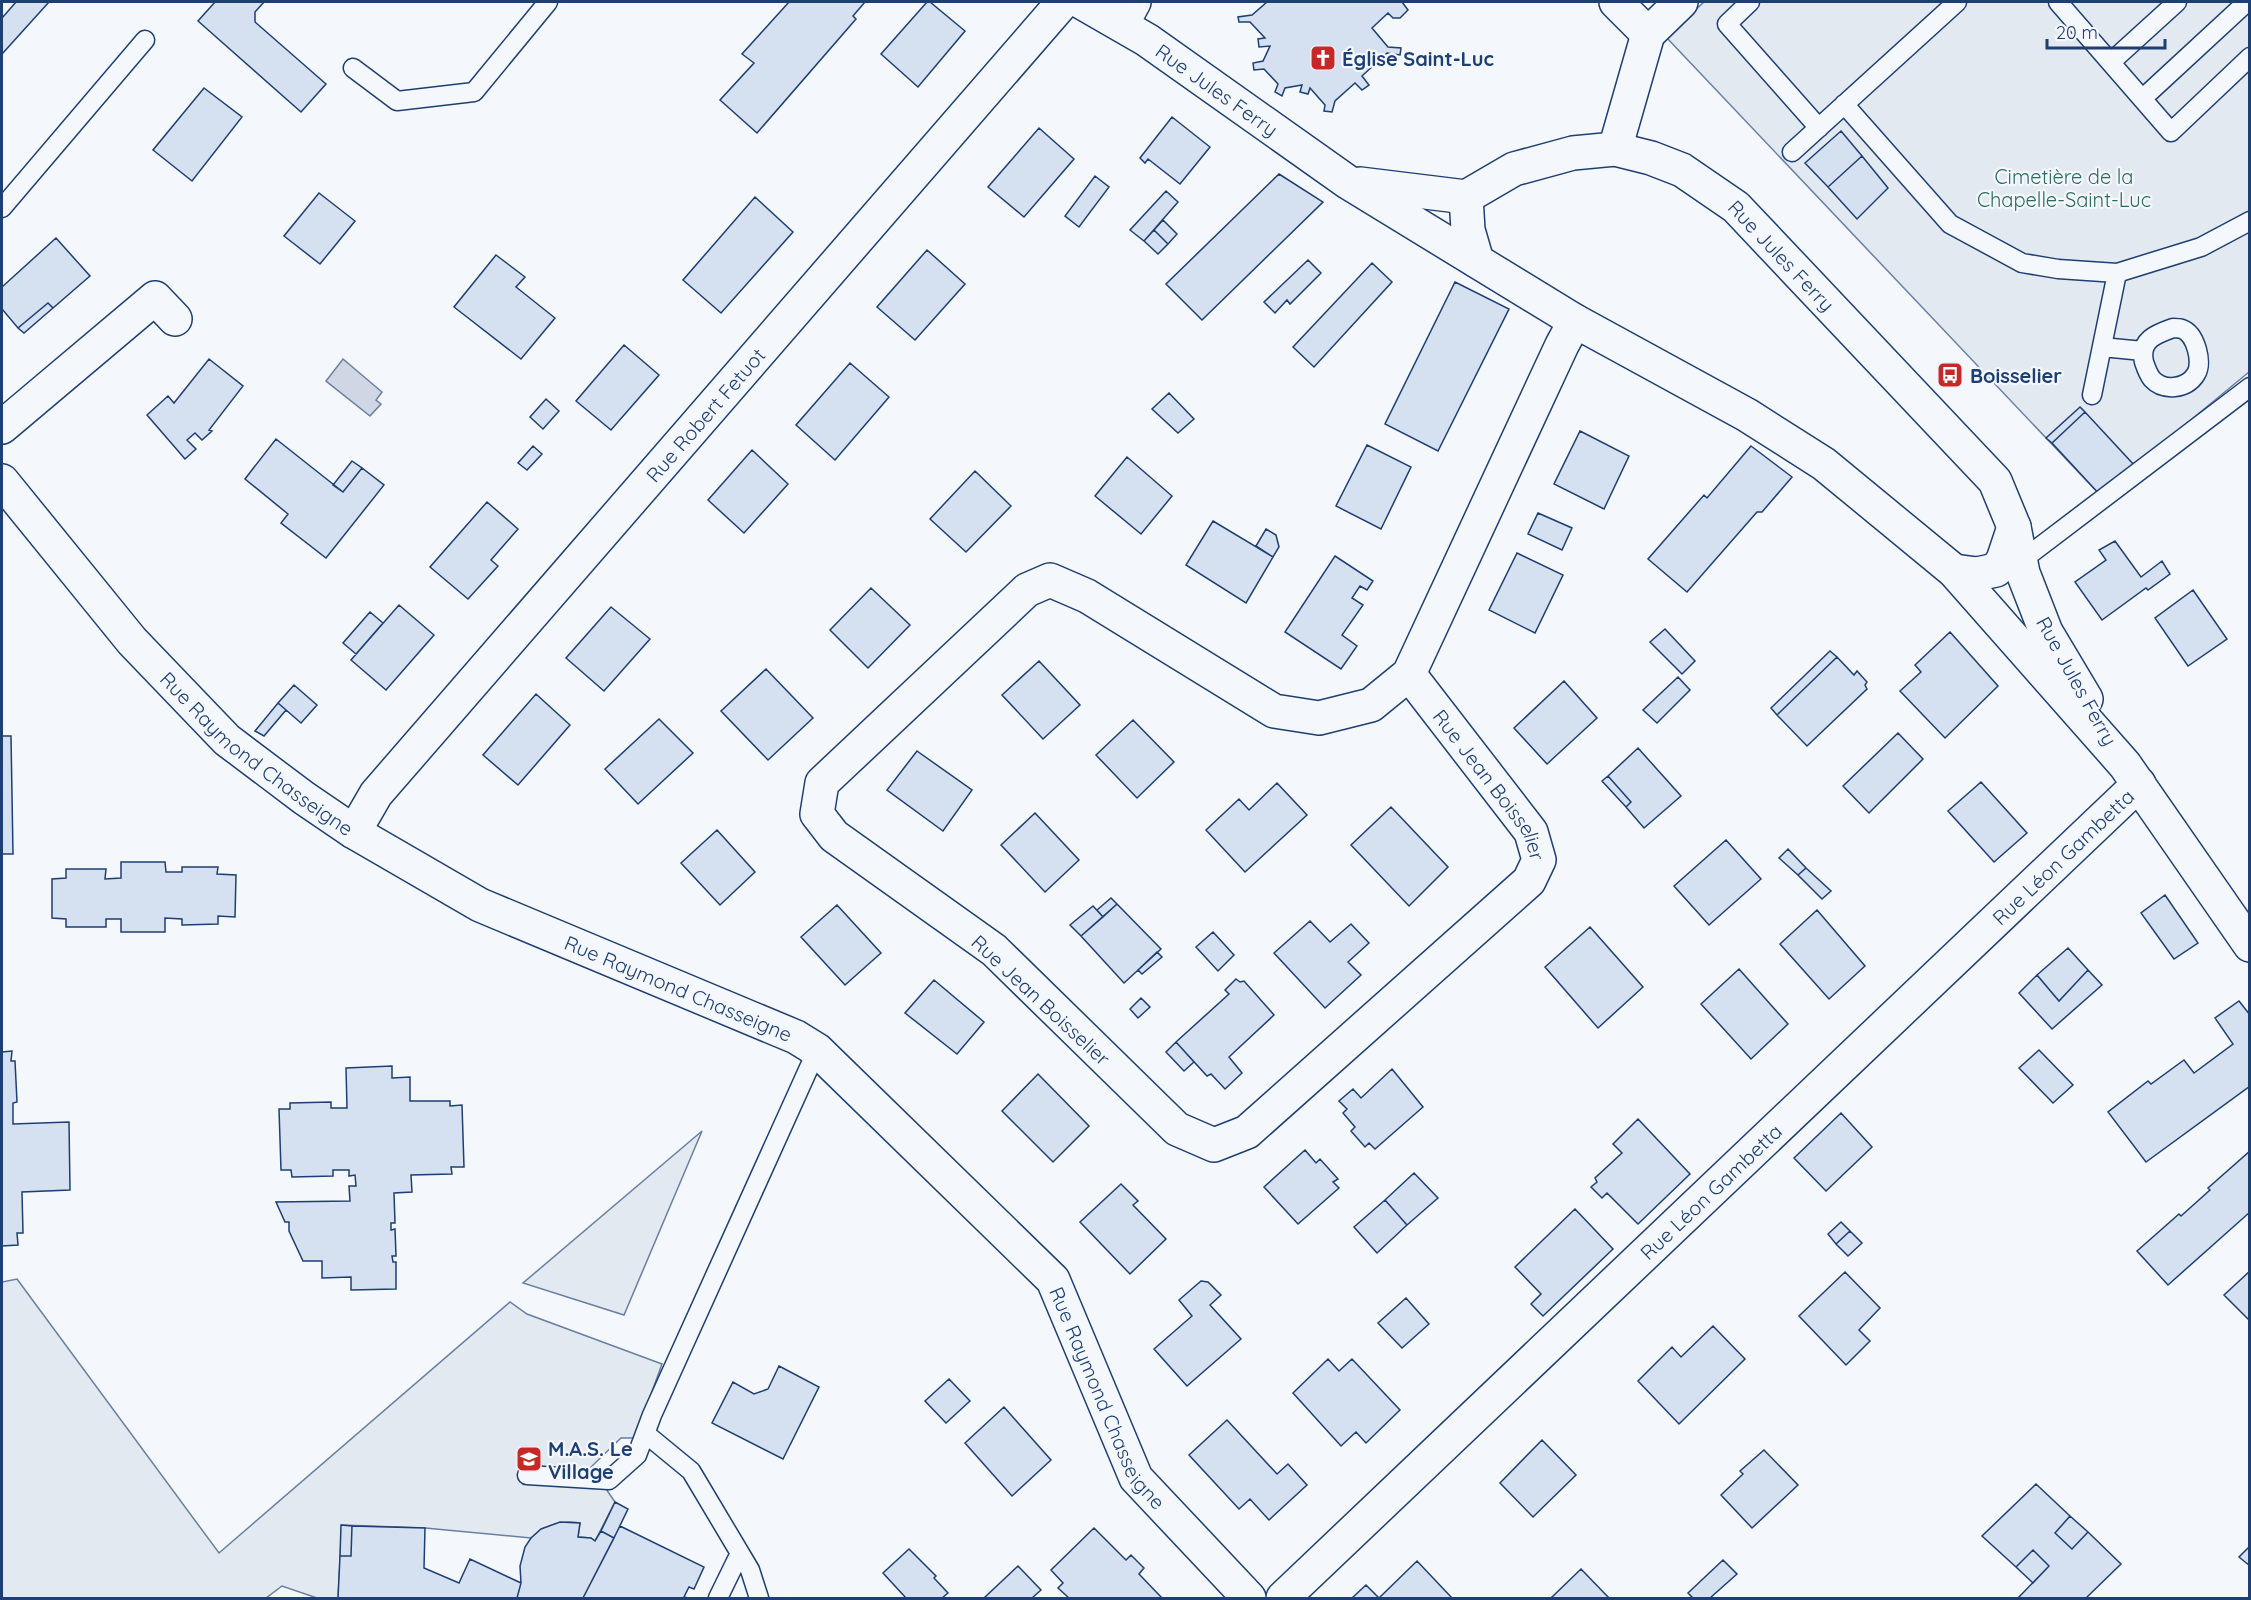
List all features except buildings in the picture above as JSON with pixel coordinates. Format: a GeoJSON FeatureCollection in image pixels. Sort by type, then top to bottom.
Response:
{"type":"FeatureCollection","features":[{"type":"Feature","properties":{"kind":"street","name":"Rue Robert Fetuot"},"geometry":{"type":"LineString","coordinates":[[354,832],[376,794],[1063,2]]}},
{"type":"Feature","properties":{"kind":"street","name":"Rue Jules Ferry"},"geometry":{"type":"LineString","coordinates":[[1081,2],[1128,13],[1349,183],[1575,321],[1747,415],[1824,464],[1954,570],[2132,774]]}},
{"type":"Feature","properties":{"kind":"street"},"geometry":{"type":"LineString","coordinates":[[1616,2],[1648,34]]}},
{"type":"Feature","properties":{"kind":"street"},"geometry":{"type":"LineString","coordinates":[[1615,149],[1648,34],[1681,2]]}},
{"type":"Feature","properties":{"kind":"street","name":"Rue Jules Ferry"},"geometry":{"type":"LineString","coordinates":[[1349,183],[1466,197],[1514,169],[1573,153],[1615,149],[1651,158],[1682,170],[1736,207],[1995,481],[2014,527],[2023,573],[2046,632],[2132,774],[2250,945]]}},
{"type":"Feature","properties":{"kind":"street"},"geometry":{"type":"LineString","coordinates":[[1466,197],[1468,230],[1477,261]]}},
{"type":"Feature","properties":{"kind":"street"},"geometry":{"type":"LineString","coordinates":[[2,427],[155,298],[175,319]]}},
{"type":"Feature","properties":{"kind":"street","name":"Rue Jean Boisselier"},"geometry":{"type":"LineString","coordinates":[[1409,674],[1531,832],[1539,860],[1529,881],[1247,1132],[1214,1145],[1177,1129],[994,950],[834,836],[817,814],[822,783],[1027,590],[1050,580],[1087,596],[1274,711],[1319,718],[1371,705],[1409,674],[1575,321]]}},
{"type":"Feature","properties":{"kind":"street","name":"Rue Raymond Chasseigne"},"geometry":{"type":"LineString","coordinates":[[2,481],[132,641],[227,740],[354,832],[480,905],[796,1037],[817,1050],[1053,1280],[1136,1478],[1249,1599]]}},
{"type":"Feature","properties":{"kind":"street"},"geometry":{"type":"LineString","coordinates":[[1954,570],[1977,574],[1996,570],[2003,560],[2014,527]]}},
{"type":"Feature","properties":{"kind":"street","name":"Rue Léon Gambetta"},"geometry":{"type":"LineString","coordinates":[[1282,1599],[2132,774]]}},
{"type":"Feature","properties":{"kind":"lane"},"geometry":{"type":"LineString","coordinates":[[353,68],[397,101],[474,92],[548,2]]}},
{"type":"Feature","properties":{"kind":"lane"},"geometry":{"type":"LineString","coordinates":[[1750,2],[1727,24],[1819,128]]}},
{"type":"Feature","properties":{"kind":"lane"},"geometry":{"type":"LineString","coordinates":[[1792,152],[1957,2]]}},
{"type":"Feature","properties":{"kind":"lane"},"geometry":{"type":"LineString","coordinates":[[2058,2],[2171,132],[2250,57]]}},
{"type":"Feature","properties":{"kind":"lane"},"geometry":{"type":"LineString","coordinates":[[2110,62],[2177,2]]}},
{"type":"Feature","properties":{"kind":"lane"},"geometry":{"type":"LineString","coordinates":[[2142,99],[2247,2]]}},
{"type":"Feature","properties":{"kind":"lane"},"geometry":{"type":"LineString","coordinates":[[2,208],[145,40]]}},
{"type":"Feature","properties":{"kind":"lane"},"geometry":{"type":"LineString","coordinates":[[1844,105],[1950,225],[2022,263],[2058,269],[2117,273],[2201,247],[2250,222]]}},
{"type":"Feature","properties":{"kind":"lane"},"geometry":{"type":"LineString","coordinates":[[2092,395],[2117,273]]}},
{"type":"Feature","properties":{"kind":"lane"},"geometry":{"type":"LineString","coordinates":[[2102,347],[2143,351]]}},
{"type":"Feature","properties":{"kind":"lane"},"geometry":{"type":"LineString","coordinates":[[2021,561],[2250,387]]}},
{"type":"Feature","properties":{"kind":"lane"},"geometry":{"type":"LineString","coordinates":[[528,1474],[609,1480],[637,1455],[652,1415],[817,1050]]}},
{"type":"Feature","properties":{"kind":"lane"},"geometry":{"type":"LineString","coordinates":[[646,1434],[691,1471],[750,1570],[759,1599]]}},
{"type":"Feature","properties":{"kind":"lane"},"geometry":{"type":"LineString","coordinates":[[718,1599],[740,1553]]}},
{"type":"Feature","properties":{"kind":"green space","name":"Cimetière de la Chapelle-Saint-Luc"},"geometry":{"type":"Polygon","coordinates":[[[1704,2],[2249,2],[2249,372],[2135,466],[2102,497],[1666,37],[1704,2]]]}},
{"type":"Feature","properties":{"kind":"green space"},"geometry":{"type":"Polygon","coordinates":[[[702,1131],[624,1315],[523,1283],[702,1131]]]}},
{"type":"Feature","properties":{"kind":"green space"},"geometry":{"type":"Polygon","coordinates":[[[17,1279],[219,1553],[510,1302],[527,1314],[662,1364],[635,1438],[621,1438],[591,1467],[615,1502],[595,1541],[591,1538],[578,1537],[580,1523],[573,1522],[554,1524],[531,1538],[425,1528],[342,1525],[338,1598],[317,1598],[282,1586],[266,1598],[2,1598],[2,1282],[17,1279]]]}},
{"type":"Feature","properties":{"kind":"shaded area"},"geometry":{"type":"Polygon","coordinates":[[[343,359],[382,392],[376,400],[381,404],[370,416],[326,381],[343,359]]]}},
{"type":"Feature","properties":{"kind":"place","name":"Église Saint-Luc"},"geometry":{"type":"Point","coordinates":[1323,58]}},
{"type":"Feature","properties":{"kind":"place","name":"Boisselier"},"geometry":{"type":"Point","coordinates":[1950,375]}},
{"type":"Feature","properties":{"kind":"place","name":"M.A.S. Le Village"},"geometry":{"type":"Point","coordinates":[529,1459]}}]}
